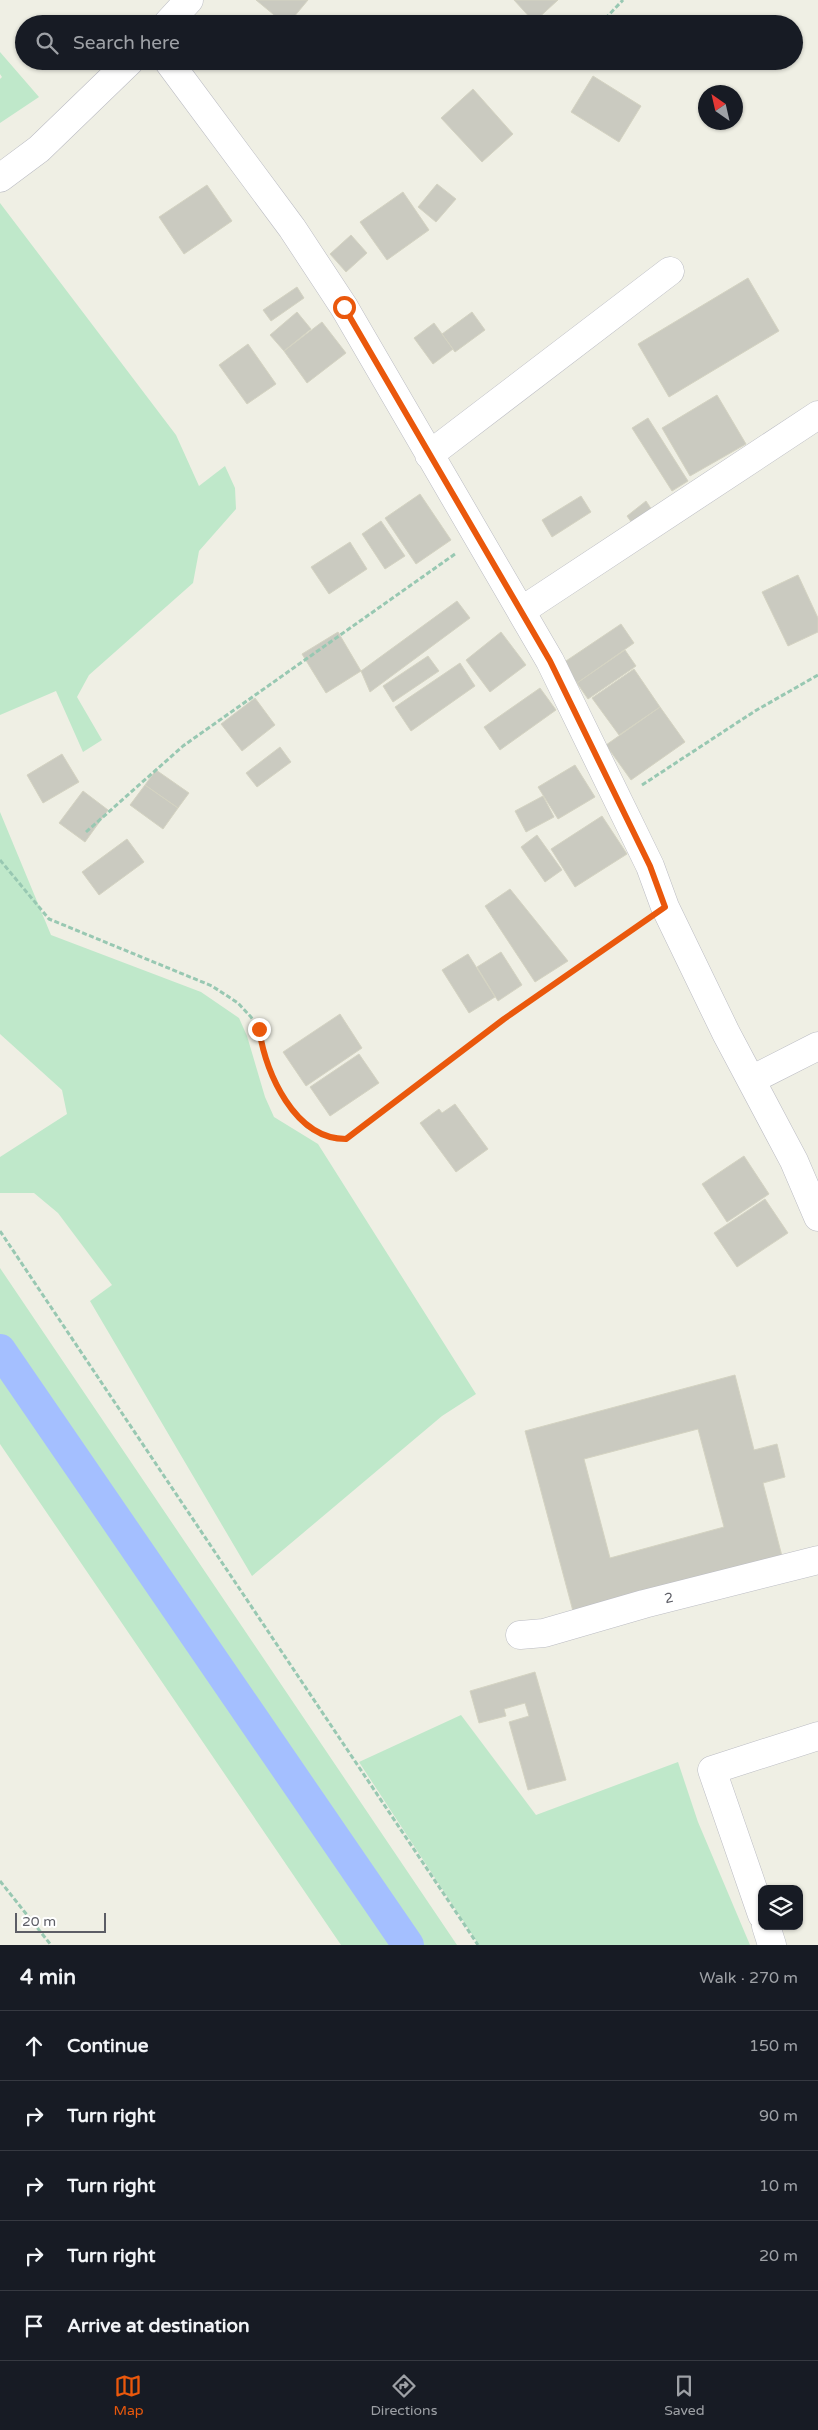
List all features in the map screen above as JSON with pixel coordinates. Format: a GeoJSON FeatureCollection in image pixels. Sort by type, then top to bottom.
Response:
{"type":"FeatureCollection","features":[{"type":"Feature","properties":{"kind":"street"},"geometry":{"type":"LineString","coordinates":[[175,15],[189,0]]}},
{"type":"Feature","properties":{"kind":"street"},"geometry":{"type":"LineString","coordinates":[[0,178],[38,149],[121,70]]}},
{"type":"Feature","properties":{"kind":"street"},"geometry":{"type":"LineString","coordinates":[[175,70],[297,236],[344,307],[550,661],[650,866],[665,907],[726,1033],[794,1161],[818,1217]]}},
{"type":"Feature","properties":{"kind":"street"},"geometry":{"type":"LineString","coordinates":[[429,455],[670,271]]}},
{"type":"Feature","properties":{"kind":"street"},"geometry":{"type":"LineString","coordinates":[[521,611],[818,415]]}},
{"type":"Feature","properties":{"kind":"street"},"geometry":{"type":"LineString","coordinates":[[751,1080],[818,1046]]}},
{"type":"Feature","properties":{"kind":"street","name":"2"},"geometry":{"type":"LineString","coordinates":[[520,1635],[544,1633],[644,1604],[818,1560]]}},
{"type":"Feature","properties":{"kind":"street"},"geometry":{"type":"LineString","coordinates":[[758,1903],[712,1770],[818,1736]]}},
{"type":"Feature","properties":{"kind":"street"},"geometry":{"type":"LineString","coordinates":[[767,1930],[772,1945]]}},
{"type":"Feature","properties":{"kind":"path"},"geometry":{"type":"LineString","coordinates":[[609,15],[624,0]]}},
{"type":"Feature","properties":{"kind":"path"},"geometry":{"type":"LineString","coordinates":[[86,832],[183,746],[478,538]]}},
{"type":"Feature","properties":{"kind":"path"},"geometry":{"type":"LineString","coordinates":[[618,799],[755,711],[818,675]]}},
{"type":"Feature","properties":{"kind":"path"},"geometry":{"type":"LineString","coordinates":[[0,860],[48,919],[212,986],[238,1003],[252,1016],[259,1029],[263,1052],[282,1095],[307,1127],[332,1139],[346,1139],[504,1019],[665,907]]}},
{"type":"Feature","properties":{"kind":"path"},"geometry":{"type":"LineString","coordinates":[[0,1231],[478,1945]]}},
{"type":"Feature","properties":{"kind":"path"},"geometry":{"type":"LineString","coordinates":[[0,1881],[51,1945]]}},
{"type":"Feature","properties":{"kind":"green space"},"geometry":{"type":"Polygon","coordinates":[[[0,52],[39,97],[0,123],[0,79],[2,77],[0,74],[0,52]]]}},
{"type":"Feature","properties":{"kind":"green space"},"geometry":{"type":"Polygon","coordinates":[[[0,203],[176,435],[199,486],[225,466],[235,488],[236,509],[199,551],[193,583],[89,675],[77,697],[102,740],[83,752],[56,691],[0,715],[0,203]]]}},
{"type":"Feature","properties":{"kind":"green space"},"geometry":{"type":"Polygon","coordinates":[[[0,812],[51,935],[201,992],[239,1018],[247,1036],[265,1097],[274,1117],[318,1144],[476,1394],[442,1416],[252,1576],[90,1301],[112,1285],[58,1213],[34,1193],[0,1193],[0,1157],[67,1114],[62,1090],[0,1034],[0,812]]]}},
{"type":"Feature","properties":{"kind":"green space"},"geometry":{"type":"Polygon","coordinates":[[[0,1268],[457,1945],[341,1945],[0,1444],[0,1268]]]}},
{"type":"Feature","properties":{"kind":"green space"},"geometry":{"type":"Polygon","coordinates":[[[461,1715],[536,1815],[678,1762],[698,1822],[750,1945],[479,1945],[359,1762],[461,1715]]]}},
{"type":"Feature","properties":{"kind":"building"},"geometry":{"type":"Polygon","coordinates":[[[256,0],[308,0],[296,15],[274,15],[256,0]]]}},
{"type":"Feature","properties":{"kind":"building"},"geometry":{"type":"Polygon","coordinates":[[[514,0],[558,0],[542,15],[528,15],[514,0]]]}},
{"type":"Feature","properties":{"kind":"building"},"geometry":{"type":"Polygon","coordinates":[[[593,76],[641,106],[619,142],[571,112],[593,76]]]}},
{"type":"Feature","properties":{"kind":"building"},"geometry":{"type":"Polygon","coordinates":[[[473,89],[513,134],[482,162],[441,118],[473,89]]]}},
{"type":"Feature","properties":{"kind":"building"},"geometry":{"type":"Polygon","coordinates":[[[437,184],[456,199],[436,222],[418,207],[437,184]]]}},
{"type":"Feature","properties":{"kind":"building"},"geometry":{"type":"Polygon","coordinates":[[[207,185],[232,221],[184,254],[159,217],[207,185]]]}},
{"type":"Feature","properties":{"kind":"building"},"geometry":{"type":"Polygon","coordinates":[[[403,192],[429,230],[387,260],[360,222],[403,192]]]}},
{"type":"Feature","properties":{"kind":"building"},"geometry":{"type":"Polygon","coordinates":[[[351,235],[367,253],[346,272],[330,254],[351,235]]]}},
{"type":"Feature","properties":{"kind":"building"},"geometry":{"type":"Polygon","coordinates":[[[748,278],[779,331],[669,397],[638,344],[748,278]]]}},
{"type":"Feature","properties":{"kind":"building"},"geometry":{"type":"Polygon","coordinates":[[[297,287],[304,298],[271,321],[263,310],[297,287]]]}},
{"type":"Feature","properties":{"kind":"building"},"geometry":{"type":"Polygon","coordinates":[[[297,312],[311,329],[284,351],[270,335],[297,312]]]}},
{"type":"Feature","properties":{"kind":"building"},"geometry":{"type":"Polygon","coordinates":[[[472,312],[485,330],[455,352],[442,334],[472,312]]]}},
{"type":"Feature","properties":{"kind":"building"},"geometry":{"type":"Polygon","coordinates":[[[322,322],[346,353],[307,383],[284,351],[322,322]]]}},
{"type":"Feature","properties":{"kind":"building"},"geometry":{"type":"Polygon","coordinates":[[[434,323],[453,349],[433,364],[414,338],[434,323]]]}},
{"type":"Feature","properties":{"kind":"building"},"geometry":{"type":"Polygon","coordinates":[[[248,344],[276,384],[247,404],[219,365],[248,344]]]}},
{"type":"Feature","properties":{"kind":"building"},"geometry":{"type":"Polygon","coordinates":[[[717,395],[746,444],[690,476],[662,428],[717,395]]]}},
{"type":"Feature","properties":{"kind":"building"},"geometry":{"type":"Polygon","coordinates":[[[648,418],[688,481],[672,491],[632,428],[648,418]]]}},
{"type":"Feature","properties":{"kind":"building"},"geometry":{"type":"Polygon","coordinates":[[[420,494],[451,540],[416,564],[385,518],[420,494]]]}},
{"type":"Feature","properties":{"kind":"building"},"geometry":{"type":"Polygon","coordinates":[[[581,496],[591,512],[552,537],[542,520],[581,496]]]}},
{"type":"Feature","properties":{"kind":"building"},"geometry":{"type":"Polygon","coordinates":[[[646,501],[658,519],[639,533],[627,516],[646,501]]]}},
{"type":"Feature","properties":{"kind":"building"},"geometry":{"type":"Polygon","coordinates":[[[381,521],[405,556],[385,569],[362,534],[381,521]]]}},
{"type":"Feature","properties":{"kind":"building"},"geometry":{"type":"Polygon","coordinates":[[[350,542],[367,569],[329,594],[311,567],[350,542]]]}},
{"type":"Feature","properties":{"kind":"building"},"geometry":{"type":"Polygon","coordinates":[[[798,575],[818,618],[818,632],[788,646],[762,592],[798,575]]]}},
{"type":"Feature","properties":{"kind":"building"},"geometry":{"type":"Polygon","coordinates":[[[457,601],[470,618],[370,692],[361,671],[457,601]]]}},
{"type":"Feature","properties":{"kind":"building"},"geometry":{"type":"Polygon","coordinates":[[[621,624],[634,643],[577,683],[563,663],[621,624]]]}},
{"type":"Feature","properties":{"kind":"building"},"geometry":{"type":"Polygon","coordinates":[[[338,632],[361,671],[326,693],[302,654],[338,632]]]}},
{"type":"Feature","properties":{"kind":"building"},"geometry":{"type":"Polygon","coordinates":[[[501,632],[526,665],[490,692],[466,660],[501,632]]]}},
{"type":"Feature","properties":{"kind":"building"},"geometry":{"type":"Polygon","coordinates":[[[625,650],[636,666],[588,699],[577,683],[625,650]]]}},
{"type":"Feature","properties":{"kind":"building"},"geometry":{"type":"Polygon","coordinates":[[[428,656],[439,671],[393,702],[383,686],[428,656]]]}},
{"type":"Feature","properties":{"kind":"building"},"geometry":{"type":"Polygon","coordinates":[[[460,663],[475,686],[411,731],[395,707],[460,663]]]}},
{"type":"Feature","properties":{"kind":"building"},"geometry":{"type":"Polygon","coordinates":[[[634,669],[660,707],[619,735],[592,698],[634,669]]]}},
{"type":"Feature","properties":{"kind":"building"},"geometry":{"type":"Polygon","coordinates":[[[540,688],[556,710],[500,750],[484,727],[540,688]]]}},
{"type":"Feature","properties":{"kind":"building"},"geometry":{"type":"Polygon","coordinates":[[[255,698],[275,725],[242,751],[221,724],[255,698]]]}},
{"type":"Feature","properties":{"kind":"building"},"geometry":{"type":"Polygon","coordinates":[[[660,707],[685,742],[631,780],[606,745],[660,707]]]}},
{"type":"Feature","properties":{"kind":"building"},"geometry":{"type":"Polygon","coordinates":[[[280,747],[291,762],[257,787],[246,773],[280,747]]]}},
{"type":"Feature","properties":{"kind":"building"},"geometry":{"type":"Polygon","coordinates":[[[62,754],[79,782],[43,803],[27,775],[62,754]]]}},
{"type":"Feature","properties":{"kind":"building"},"geometry":{"type":"Polygon","coordinates":[[[575,765],[595,797],[558,819],[538,787],[575,765]]]}},
{"type":"Feature","properties":{"kind":"building"},"geometry":{"type":"Polygon","coordinates":[[[156,770],[189,793],[178,808],[145,785],[156,770]]]}},
{"type":"Feature","properties":{"kind":"building"},"geometry":{"type":"Polygon","coordinates":[[[145,785],[178,808],[163,829],[130,805],[145,785]]]}},
{"type":"Feature","properties":{"kind":"building"},"geometry":{"type":"Polygon","coordinates":[[[83,791],[108,810],[85,842],[59,823],[83,791]]]}},
{"type":"Feature","properties":{"kind":"building"},"geometry":{"type":"Polygon","coordinates":[[[543,796],[554,817],[526,832],[515,811],[543,796]]]}},
{"type":"Feature","properties":{"kind":"building"},"geometry":{"type":"Polygon","coordinates":[[[602,816],[627,854],[575,887],[551,849],[602,816]]]}},
{"type":"Feature","properties":{"kind":"building"},"geometry":{"type":"Polygon","coordinates":[[[537,835],[562,870],[545,882],[521,847],[537,835]]]}},
{"type":"Feature","properties":{"kind":"building"},"geometry":{"type":"Polygon","coordinates":[[[127,839],[144,862],[99,895],[82,872],[127,839]]]}},
{"type":"Feature","properties":{"kind":"building"},"geometry":{"type":"Polygon","coordinates":[[[510,889],[568,961],[535,982],[485,906],[510,889]]]}},
{"type":"Feature","properties":{"kind":"building"},"geometry":{"type":"Polygon","coordinates":[[[501,952],[522,985],[498,1001],[477,967],[501,952]]]}},
{"type":"Feature","properties":{"kind":"building"},"geometry":{"type":"Polygon","coordinates":[[[468,954],[495,997],[469,1013],[442,970],[468,954]]]}},
{"type":"Feature","properties":{"kind":"building"},"geometry":{"type":"Polygon","coordinates":[[[340,1014],[362,1048],[306,1086],[283,1052],[340,1014]]]}},
{"type":"Feature","properties":{"kind":"building"},"geometry":{"type":"Polygon","coordinates":[[[359,1054],[379,1083],[330,1116],[310,1087],[359,1054]]]}},
{"type":"Feature","properties":{"kind":"building"},"geometry":{"type":"Polygon","coordinates":[[[455,1104],[488,1149],[456,1172],[420,1123],[439,1109],[442,1113],[455,1104]]]}},
{"type":"Feature","properties":{"kind":"building"},"geometry":{"type":"Polygon","coordinates":[[[744,1156],[769,1194],[727,1222],[702,1184],[744,1156]]]}},
{"type":"Feature","properties":{"kind":"building"},"geometry":{"type":"Polygon","coordinates":[[[765,1199],[788,1233],[737,1267],[714,1233],[765,1199]]]}},
{"type":"Feature","properties":{"kind":"building"},"geometry":{"type":"Polygon","coordinates":[[[735,1375],[754,1450],[777,1444],[785,1477],[763,1483],[783,1560],[574,1615],[525,1431],[735,1375]],[[698,1429],[584,1459],[610,1558],[724,1527],[698,1429]]]}},
{"type":"Feature","properties":{"kind":"building"},"geometry":{"type":"Polygon","coordinates":[[[535,1672],[566,1780],[528,1790],[509,1722],[529,1716],[525,1703],[504,1709],[506,1716],[479,1723],[470,1691],[535,1672]]]}},
{"type":"Feature","properties":{"kind":"waterway"},"geometry":{"type":"LineString","coordinates":[[0,1350],[408,1945]]}},
{"type":"Feature","properties":{"kind":"route"},"geometry":{"type":"LineString","coordinates":[[259,1029],[263,1052],[282,1095],[307,1127],[332,1139],[346,1139],[504,1019],[665,907],[650,866],[550,661],[344,307]]}}]}
